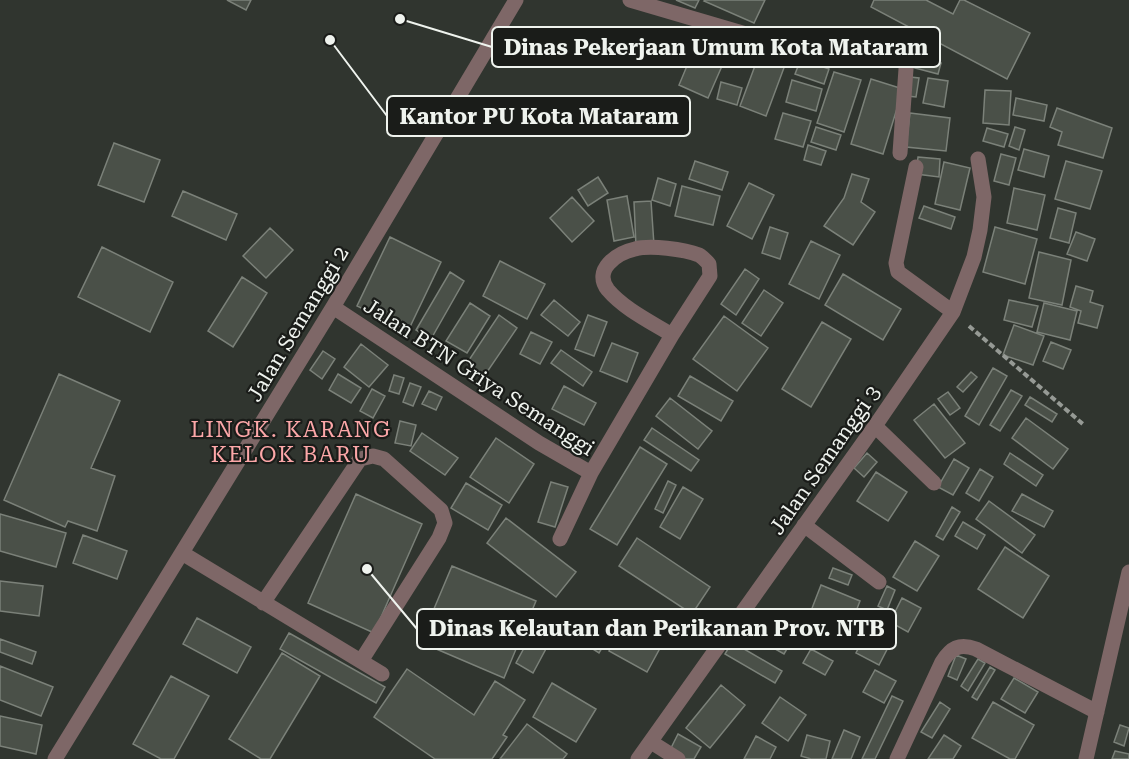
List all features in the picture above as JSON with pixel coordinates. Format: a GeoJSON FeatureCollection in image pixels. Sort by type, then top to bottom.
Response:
{"type":"FeatureCollection","features":[{"type":"Feature","properties":{"kind":"street","name":"Jalan Semanggi 2"},"geometry":{"type":"LineString","coordinates":[[55,759],[333,307],[516,0]]}},
{"type":"Feature","properties":{"kind":"street"},"geometry":{"type":"LineString","coordinates":[[630,0],[763,39],[907,55],[900,153]]}},
{"type":"Feature","properties":{"kind":"street","name":"Jalan Semanggi 3"},"geometry":{"type":"LineString","coordinates":[[638,759],[875,426],[953,312],[974,256],[980,230],[984,197],[978,159]]}},
{"type":"Feature","properties":{"kind":"street"},"geometry":{"type":"LineString","coordinates":[[916,167],[896,263],[898,272],[953,312]]}},
{"type":"Feature","properties":{"kind":"street","name":"Jalan BTN Griya Semanggi"},"geometry":{"type":"LineString","coordinates":[[333,307],[539,443],[591,473],[672,335],[710,276],[709,264],[701,256],[680,250],[637,248],[611,260],[604,269],[602,279],[608,289],[622,303],[672,335]]}},
{"type":"Feature","properties":{"kind":"street"},"geometry":{"type":"LineString","coordinates":[[875,426],[934,483]]}},
{"type":"Feature","properties":{"kind":"street"},"geometry":{"type":"LineString","coordinates":[[263,603],[360,459],[373,456],[384,459],[441,510],[444,522],[439,538],[361,661]]}},
{"type":"Feature","properties":{"kind":"street"},"geometry":{"type":"LineString","coordinates":[[560,539],[591,473]]}},
{"type":"Feature","properties":{"kind":"street"},"geometry":{"type":"LineString","coordinates":[[804,525],[879,582]]}},
{"type":"Feature","properties":{"kind":"street"},"geometry":{"type":"LineString","coordinates":[[182,553],[382,674]]}},
{"type":"Feature","properties":{"kind":"street"},"geometry":{"type":"LineString","coordinates":[[1086,759],[1129,572]]}},
{"type":"Feature","properties":{"kind":"street"},"geometry":{"type":"LineString","coordinates":[[897,759],[942,662],[949,651],[957,646],[976,649],[1097,712]]}},
{"type":"Feature","properties":{"kind":"street"},"geometry":{"type":"LineString","coordinates":[[651,742],[678,759]]}},
{"type":"Feature","properties":{"kind":"path"},"geometry":{"type":"LineString","coordinates":[[953,312],[1084,425]]}},
{"type":"Feature","properties":{"kind":"building"},"geometry":{"type":"Polygon","coordinates":[[[227,0],[251,0],[246,10],[227,0]]]}},
{"type":"Feature","properties":{"kind":"building"},"geometry":{"type":"Polygon","coordinates":[[[676,0],[699,0],[695,8],[676,0]]]}},
{"type":"Feature","properties":{"kind":"building"},"geometry":{"type":"Polygon","coordinates":[[[705,0],[765,0],[754,23],[704,1],[705,0]]]}},
{"type":"Feature","properties":{"kind":"building"},"geometry":{"type":"Polygon","coordinates":[[[874,0],[926,0],[953,14],[960,0],[964,0],[1030,33],[1007,79],[871,7],[874,0]]]}},
{"type":"Feature","properties":{"kind":"building"},"geometry":{"type":"Polygon","coordinates":[[[699,37],[729,50],[708,98],[679,85],[699,37]]]}},
{"type":"Feature","properties":{"kind":"building"},"geometry":{"type":"Polygon","coordinates":[[[759,55],[785,65],[766,116],[740,106],[759,55]]]}},
{"type":"Feature","properties":{"kind":"building"},"geometry":{"type":"Polygon","coordinates":[[[914,56],[941,63],[938,74],[911,67],[914,56]]]}},
{"type":"Feature","properties":{"kind":"building"},"geometry":{"type":"Polygon","coordinates":[[[801,59],[829,69],[824,84],[795,74],[801,59]]]}},
{"type":"Feature","properties":{"kind":"building"},"geometry":{"type":"Polygon","coordinates":[[[834,72],[861,80],[844,132],[817,123],[834,72]]]}},
{"type":"Feature","properties":{"kind":"building"},"geometry":{"type":"Polygon","coordinates":[[[910,77],[919,78],[916,97],[907,96],[910,77]]]}},
{"type":"Feature","properties":{"kind":"building"},"geometry":{"type":"Polygon","coordinates":[[[928,78],[948,81],[944,107],[923,103],[928,78]]]}},
{"type":"Feature","properties":{"kind":"building"},"geometry":{"type":"Polygon","coordinates":[[[871,79],[903,89],[883,154],[851,144],[871,79]]]}},
{"type":"Feature","properties":{"kind":"building"},"geometry":{"type":"Polygon","coordinates":[[[792,80],[822,89],[816,111],[786,102],[792,80]]]}},
{"type":"Feature","properties":{"kind":"building"},"geometry":{"type":"Polygon","coordinates":[[[721,82],[742,88],[737,105],[717,99],[721,82]]]}},
{"type":"Feature","properties":{"kind":"building"},"geometry":{"type":"Polygon","coordinates":[[[985,90],[1011,91],[1009,125],[983,123],[985,90]]]}},
{"type":"Feature","properties":{"kind":"building"},"geometry":{"type":"Polygon","coordinates":[[[1016,98],[1047,105],[1044,121],[1013,115],[1016,98]]]}},
{"type":"Feature","properties":{"kind":"building"},"geometry":{"type":"Polygon","coordinates":[[[1057,108],[1112,128],[1103,158],[1058,145],[1062,132],[1050,127],[1057,108]]]}},
{"type":"Feature","properties":{"kind":"building"},"geometry":{"type":"Polygon","coordinates":[[[783,113],[811,121],[803,147],[775,139],[783,113]]]}},
{"type":"Feature","properties":{"kind":"building"},"geometry":{"type":"Polygon","coordinates":[[[910,113],[950,118],[946,151],[906,147],[910,113]]]}},
{"type":"Feature","properties":{"kind":"building"},"geometry":{"type":"Polygon","coordinates":[[[816,127],[841,135],[836,150],[811,142],[816,127]]]}},
{"type":"Feature","properties":{"kind":"building"},"geometry":{"type":"Polygon","coordinates":[[[1015,127],[1025,130],[1019,150],[1009,146],[1015,127]]]}},
{"type":"Feature","properties":{"kind":"building"},"geometry":{"type":"Polygon","coordinates":[[[987,128],[1008,134],[1004,147],[983,141],[987,128]]]}},
{"type":"Feature","properties":{"kind":"building"},"geometry":{"type":"Polygon","coordinates":[[[114,143],[160,160],[144,202],[98,185],[114,143]]]}},
{"type":"Feature","properties":{"kind":"building"},"geometry":{"type":"Polygon","coordinates":[[[808,145],[826,151],[821,165],[804,160],[808,145]]]}},
{"type":"Feature","properties":{"kind":"building"},"geometry":{"type":"Polygon","coordinates":[[[1024,149],[1049,156],[1044,177],[1018,170],[1024,149]]]}},
{"type":"Feature","properties":{"kind":"building"},"geometry":{"type":"Polygon","coordinates":[[[1001,154],[1016,158],[1009,185],[994,181],[1001,154]]]}},
{"type":"Feature","properties":{"kind":"building"},"geometry":{"type":"Polygon","coordinates":[[[918,157],[940,159],[939,177],[916,174],[918,157]]]}},
{"type":"Feature","properties":{"kind":"building"},"geometry":{"type":"Polygon","coordinates":[[[695,161],[728,172],[722,190],[689,179],[695,161]]]}},
{"type":"Feature","properties":{"kind":"building"},"geometry":{"type":"Polygon","coordinates":[[[1066,161],[1102,171],[1090,209],[1055,199],[1066,161]]]}},
{"type":"Feature","properties":{"kind":"building"},"geometry":{"type":"Polygon","coordinates":[[[944,162],[970,168],[960,210],[935,204],[944,162]]]}},
{"type":"Feature","properties":{"kind":"building"},"geometry":{"type":"Polygon","coordinates":[[[852,174],[869,179],[861,202],[875,212],[853,245],[824,226],[844,198],[852,174]]]}},
{"type":"Feature","properties":{"kind":"building"},"geometry":{"type":"Polygon","coordinates":[[[598,177],[608,193],[588,206],[578,190],[598,177]]]}},
{"type":"Feature","properties":{"kind":"building"},"geometry":{"type":"Polygon","coordinates":[[[658,178],[676,184],[670,206],[652,200],[658,178]]]}},
{"type":"Feature","properties":{"kind":"building"},"geometry":{"type":"Polygon","coordinates":[[[749,183],[774,195],[752,239],[727,226],[749,183]]]}},
{"type":"Feature","properties":{"kind":"building"},"geometry":{"type":"Polygon","coordinates":[[[682,186],[720,196],[713,225],[675,216],[682,186]]]}},
{"type":"Feature","properties":{"kind":"building"},"geometry":{"type":"Polygon","coordinates":[[[1014,188],[1045,195],[1037,230],[1007,223],[1014,188]]]}},
{"type":"Feature","properties":{"kind":"building"},"geometry":{"type":"Polygon","coordinates":[[[183,191],[237,214],[226,240],[172,216],[183,191]]]}},
{"type":"Feature","properties":{"kind":"building"},"geometry":{"type":"Polygon","coordinates":[[[627,196],[634,237],[614,241],[607,200],[627,196]]]}},
{"type":"Feature","properties":{"kind":"building"},"geometry":{"type":"Polygon","coordinates":[[[572,197],[594,221],[572,242],[550,218],[572,197]]]}},
{"type":"Feature","properties":{"kind":"building"},"geometry":{"type":"Polygon","coordinates":[[[651,201],[654,245],[636,246],[634,202],[651,201]]]}},
{"type":"Feature","properties":{"kind":"building"},"geometry":{"type":"Polygon","coordinates":[[[924,206],[955,217],[951,229],[919,218],[924,206]]]}},
{"type":"Feature","properties":{"kind":"building"},"geometry":{"type":"Polygon","coordinates":[[[1058,208],[1076,213],[1069,243],[1050,238],[1058,208]]]}},
{"type":"Feature","properties":{"kind":"building"},"geometry":{"type":"Polygon","coordinates":[[[770,227],[788,233],[780,259],[762,253],[770,227]]]}},
{"type":"Feature","properties":{"kind":"building"},"geometry":{"type":"Polygon","coordinates":[[[995,227],[1037,239],[1025,284],[983,272],[995,227]]]}},
{"type":"Feature","properties":{"kind":"building"},"geometry":{"type":"Polygon","coordinates":[[[270,228],[293,250],[266,278],[243,256],[270,228]]]}},
{"type":"Feature","properties":{"kind":"building"},"geometry":{"type":"Polygon","coordinates":[[[1076,232],[1095,239],[1087,261],[1067,254],[1076,232]]]}},
{"type":"Feature","properties":{"kind":"building"},"geometry":{"type":"Polygon","coordinates":[[[390,237],[441,262],[408,331],[357,306],[390,237]]]}},
{"type":"Feature","properties":{"kind":"building"},"geometry":{"type":"Polygon","coordinates":[[[811,241],[840,255],[819,299],[789,284],[811,241]]]}},
{"type":"Feature","properties":{"kind":"building"},"geometry":{"type":"Polygon","coordinates":[[[102,247],[173,282],[150,332],[78,297],[102,247]]]}},
{"type":"Feature","properties":{"kind":"building"},"geometry":{"type":"Polygon","coordinates":[[[1039,252],[1071,260],[1062,305],[1029,298],[1039,252]]]}},
{"type":"Feature","properties":{"kind":"building"},"geometry":{"type":"Polygon","coordinates":[[[500,261],[545,284],[527,319],[483,296],[500,261]]]}},
{"type":"Feature","properties":{"kind":"building"},"geometry":{"type":"Polygon","coordinates":[[[745,269],[759,279],[736,315],[721,304],[745,269]]]}},
{"type":"Feature","properties":{"kind":"building"},"geometry":{"type":"Polygon","coordinates":[[[450,272],[464,281],[431,339],[416,330],[450,272]]]}},
{"type":"Feature","properties":{"kind":"building"},"geometry":{"type":"Polygon","coordinates":[[[843,274],[901,309],[883,340],[825,305],[843,274]]]}},
{"type":"Feature","properties":{"kind":"building"},"geometry":{"type":"Polygon","coordinates":[[[242,277],[267,293],[233,347],[208,331],[242,277]]]}},
{"type":"Feature","properties":{"kind":"building"},"geometry":{"type":"Polygon","coordinates":[[[1076,286],[1093,291],[1090,302],[1103,306],[1097,328],[1078,323],[1081,311],[1070,307],[1076,286]]]}},
{"type":"Feature","properties":{"kind":"building"},"geometry":{"type":"Polygon","coordinates":[[[764,290],[783,303],[761,336],[742,323],[764,290]]]}},
{"type":"Feature","properties":{"kind":"building"},"geometry":{"type":"Polygon","coordinates":[[[554,300],[580,322],[568,336],[541,315],[554,300]]]}},
{"type":"Feature","properties":{"kind":"building"},"geometry":{"type":"Polygon","coordinates":[[[1009,300],[1038,306],[1032,327],[1004,320],[1009,300]]]}},
{"type":"Feature","properties":{"kind":"building"},"geometry":{"type":"Polygon","coordinates":[[[470,303],[490,316],[467,353],[446,341],[470,303]]]}},
{"type":"Feature","properties":{"kind":"building"},"geometry":{"type":"Polygon","coordinates":[[[1044,303],[1077,311],[1070,340],[1037,332],[1044,303]]]}},
{"type":"Feature","properties":{"kind":"building"},"geometry":{"type":"Polygon","coordinates":[[[499,315],[517,328],[485,375],[467,363],[499,315]]]}},
{"type":"Feature","properties":{"kind":"building"},"geometry":{"type":"Polygon","coordinates":[[[588,315],[607,322],[594,356],[575,349],[588,315]]]}},
{"type":"Feature","properties":{"kind":"building"},"geometry":{"type":"Polygon","coordinates":[[[724,316],[768,348],[737,391],[693,359],[724,316]]]}},
{"type":"Feature","properties":{"kind":"building"},"geometry":{"type":"Polygon","coordinates":[[[822,322],[851,339],[811,407],[782,389],[822,322]]]}},
{"type":"Feature","properties":{"kind":"building"},"geometry":{"type":"Polygon","coordinates":[[[1014,325],[1044,336],[1033,365],[1003,355],[1014,325]]]}},
{"type":"Feature","properties":{"kind":"building"},"geometry":{"type":"Polygon","coordinates":[[[531,332],[552,342],[540,364],[520,354],[531,332]]]}},
{"type":"Feature","properties":{"kind":"building"},"geometry":{"type":"Polygon","coordinates":[[[1051,342],[1071,350],[1063,369],[1043,361],[1051,342]]]}},
{"type":"Feature","properties":{"kind":"building"},"geometry":{"type":"Polygon","coordinates":[[[612,343],[638,353],[627,382],[600,371],[612,343]]]}},
{"type":"Feature","properties":{"kind":"building"},"geometry":{"type":"Polygon","coordinates":[[[361,344],[388,365],[369,387],[344,367],[361,344]]]}},
{"type":"Feature","properties":{"kind":"building"},"geometry":{"type":"Polygon","coordinates":[[[561,350],[592,372],[583,386],[551,363],[561,350]]]}},
{"type":"Feature","properties":{"kind":"building"},"geometry":{"type":"Polygon","coordinates":[[[323,351],[335,359],[322,379],[310,370],[323,351]]]}},
{"type":"Feature","properties":{"kind":"building"},"geometry":{"type":"Polygon","coordinates":[[[993,368],[1007,376],[979,425],[965,416],[993,368]]]}},
{"type":"Feature","properties":{"kind":"building"},"geometry":{"type":"Polygon","coordinates":[[[971,372],[977,377],[963,392],[957,387],[971,372]]]}},
{"type":"Feature","properties":{"kind":"building"},"geometry":{"type":"Polygon","coordinates":[[[59,374],[120,401],[91,468],[115,476],[97,531],[68,521],[65,527],[4,500],[59,374]]]}},
{"type":"Feature","properties":{"kind":"building"},"geometry":{"type":"Polygon","coordinates":[[[338,374],[361,388],[351,403],[329,390],[338,374]]]}},
{"type":"Feature","properties":{"kind":"building"},"geometry":{"type":"Polygon","coordinates":[[[394,375],[404,378],[399,394],[389,391],[394,375]]]}},
{"type":"Feature","properties":{"kind":"building"},"geometry":{"type":"Polygon","coordinates":[[[690,376],[733,401],[721,421],[678,396],[690,376]]]}},
{"type":"Feature","properties":{"kind":"building"},"geometry":{"type":"Polygon","coordinates":[[[410,383],[421,387],[413,406],[403,402],[410,383]]]}},
{"type":"Feature","properties":{"kind":"building"},"geometry":{"type":"Polygon","coordinates":[[[564,386],[596,403],[584,425],[552,409],[564,386]]]}},
{"type":"Feature","properties":{"kind":"building"},"geometry":{"type":"Polygon","coordinates":[[[372,389],[385,396],[373,418],[360,411],[372,389]]]}},
{"type":"Feature","properties":{"kind":"building"},"geometry":{"type":"Polygon","coordinates":[[[1011,390],[1022,396],[1000,431],[990,425],[1011,390]]]}},
{"type":"Feature","properties":{"kind":"building"},"geometry":{"type":"Polygon","coordinates":[[[429,391],[442,397],[436,410],[422,404],[429,391]]]}},
{"type":"Feature","properties":{"kind":"building"},"geometry":{"type":"Polygon","coordinates":[[[948,392],[960,408],[950,415],[938,399],[948,392]]]}},
{"type":"Feature","properties":{"kind":"building"},"geometry":{"type":"Polygon","coordinates":[[[1030,397],[1057,414],[1052,422],[1025,405],[1030,397]]]}},
{"type":"Feature","properties":{"kind":"building"},"geometry":{"type":"Polygon","coordinates":[[[670,398],[712,431],[698,449],[656,416],[670,398]]]}},
{"type":"Feature","properties":{"kind":"building"},"geometry":{"type":"Polygon","coordinates":[[[934,404],[965,443],[945,458],[914,420],[934,404]]]}},
{"type":"Feature","properties":{"kind":"building"},"geometry":{"type":"Polygon","coordinates":[[[1026,418],[1068,449],[1053,469],[1012,438],[1026,418]]]}},
{"type":"Feature","properties":{"kind":"building"},"geometry":{"type":"Polygon","coordinates":[[[400,421],[416,425],[411,446],[395,443],[400,421]]]}},
{"type":"Feature","properties":{"kind":"building"},"geometry":{"type":"Polygon","coordinates":[[[652,428],[699,460],[691,471],[644,440],[652,428]]]}},
{"type":"Feature","properties":{"kind":"building"},"geometry":{"type":"Polygon","coordinates":[[[422,433],[458,458],[445,475],[410,451],[422,433]]]}},
{"type":"Feature","properties":{"kind":"building"},"geometry":{"type":"Polygon","coordinates":[[[496,438],[534,464],[509,503],[470,477],[496,438]]]}},
{"type":"Feature","properties":{"kind":"building"},"geometry":{"type":"Polygon","coordinates":[[[640,447],[667,464],[617,545],[590,529],[640,447]]]}},
{"type":"Feature","properties":{"kind":"building"},"geometry":{"type":"Polygon","coordinates":[[[867,453],[877,462],[864,477],[854,468],[867,453]]]}},
{"type":"Feature","properties":{"kind":"building"},"geometry":{"type":"Polygon","coordinates":[[[1010,453],[1043,475],[1036,486],[1004,464],[1010,453]]]}},
{"type":"Feature","properties":{"kind":"building"},"geometry":{"type":"Polygon","coordinates":[[[954,459],[969,468],[953,495],[938,487],[954,459]]]}},
{"type":"Feature","properties":{"kind":"building"},"geometry":{"type":"Polygon","coordinates":[[[980,469],[993,477],[979,501],[966,493],[980,469]]]}},
{"type":"Feature","properties":{"kind":"building"},"geometry":{"type":"Polygon","coordinates":[[[876,472],[907,492],[888,521],[857,501],[876,472]]]}},
{"type":"Feature","properties":{"kind":"building"},"geometry":{"type":"Polygon","coordinates":[[[668,481],[676,485],[663,513],[655,509],[668,481]]]}},
{"type":"Feature","properties":{"kind":"building"},"geometry":{"type":"Polygon","coordinates":[[[551,482],[568,487],[555,527],[538,522],[551,482]]]}},
{"type":"Feature","properties":{"kind":"building"},"geometry":{"type":"Polygon","coordinates":[[[466,483],[502,505],[488,530],[451,508],[466,483]]]}},
{"type":"Feature","properties":{"kind":"building"},"geometry":{"type":"Polygon","coordinates":[[[683,487],[703,499],[680,539],[660,527],[683,487]]]}},
{"type":"Feature","properties":{"kind":"building"},"geometry":{"type":"Polygon","coordinates":[[[356,494],[422,524],[374,633],[308,603],[356,494]]]}},
{"type":"Feature","properties":{"kind":"building"},"geometry":{"type":"Polygon","coordinates":[[[1022,494],[1053,511],[1044,527],[1012,511],[1022,494]]]}},
{"type":"Feature","properties":{"kind":"building"},"geometry":{"type":"Polygon","coordinates":[[[989,501],[1035,535],[1022,553],[976,519],[989,501]]]}},
{"type":"Feature","properties":{"kind":"building"},"geometry":{"type":"Polygon","coordinates":[[[952,507],[960,512],[943,540],[936,536],[952,507]]]}},
{"type":"Feature","properties":{"kind":"building"},"geometry":{"type":"Polygon","coordinates":[[[0,514],[66,533],[56,567],[0,551],[0,514]]]}},
{"type":"Feature","properties":{"kind":"building"},"geometry":{"type":"Polygon","coordinates":[[[506,518],[576,572],[556,597],[487,543],[506,518]]]}},
{"type":"Feature","properties":{"kind":"building"},"geometry":{"type":"Polygon","coordinates":[[[963,522],[985,535],[977,549],[955,536],[963,522]]]}},
{"type":"Feature","properties":{"kind":"building"},"geometry":{"type":"Polygon","coordinates":[[[83,535],[127,551],[117,579],[73,563],[83,535]]]}},
{"type":"Feature","properties":{"kind":"building"},"geometry":{"type":"Polygon","coordinates":[[[637,538],[710,587],[692,614],[619,566],[637,538]]]}},
{"type":"Feature","properties":{"kind":"building"},"geometry":{"type":"Polygon","coordinates":[[[915,541],[939,556],[917,591],[893,577],[915,541]]]}},
{"type":"Feature","properties":{"kind":"building"},"geometry":{"type":"Polygon","coordinates":[[[1005,547],[1049,576],[1023,618],[978,589],[1005,547]]]}},
{"type":"Feature","properties":{"kind":"building"},"geometry":{"type":"Polygon","coordinates":[[[452,566],[536,601],[504,678],[420,642],[452,566]]]}},
{"type":"Feature","properties":{"kind":"building"},"geometry":{"type":"Polygon","coordinates":[[[833,568],[852,575],[848,585],[829,578],[833,568]]]}},
{"type":"Feature","properties":{"kind":"building"},"geometry":{"type":"Polygon","coordinates":[[[0,581],[43,586],[39,616],[0,611],[0,581]]]}},
{"type":"Feature","properties":{"kind":"building"},"geometry":{"type":"Polygon","coordinates":[[[821,585],[860,601],[848,632],[809,616],[821,585]]]}},
{"type":"Feature","properties":{"kind":"building"},"geometry":{"type":"Polygon","coordinates":[[[887,586],[895,590],[887,610],[878,606],[887,586]]]}},
{"type":"Feature","properties":{"kind":"building"},"geometry":{"type":"Polygon","coordinates":[[[902,598],[921,608],[908,632],[890,622],[902,598]]]}},
{"type":"Feature","properties":{"kind":"building"},"geometry":{"type":"Polygon","coordinates":[[[595,609],[617,623],[599,653],[577,639],[595,609]]]}},
{"type":"Feature","properties":{"kind":"building"},"geometry":{"type":"Polygon","coordinates":[[[197,618],[251,647],[237,673],[183,644],[197,618]]]}},
{"type":"Feature","properties":{"kind":"building"},"geometry":{"type":"Polygon","coordinates":[[[627,619],[665,639],[647,672],[609,651],[627,619]]]}},
{"type":"Feature","properties":{"kind":"building"},"geometry":{"type":"Polygon","coordinates":[[[764,619],[794,637],[784,654],[754,637],[764,619]]]}},
{"type":"Feature","properties":{"kind":"building"},"geometry":{"type":"Polygon","coordinates":[[[872,620],[896,632],[879,665],[856,653],[872,620]]]}},
{"type":"Feature","properties":{"kind":"building"},"geometry":{"type":"Polygon","coordinates":[[[289,633],[385,687],[376,703],[280,649],[289,633]]]}},
{"type":"Feature","properties":{"kind":"building"},"geometry":{"type":"Polygon","coordinates":[[[531,635],[548,645],[533,673],[516,663],[531,635]]]}},
{"type":"Feature","properties":{"kind":"building"},"geometry":{"type":"Polygon","coordinates":[[[0,639],[36,652],[32,664],[0,652],[0,639]]]}},
{"type":"Feature","properties":{"kind":"building"},"geometry":{"type":"Polygon","coordinates":[[[732,642],[782,671],[775,683],[725,654],[732,642]]]}},
{"type":"Feature","properties":{"kind":"building"},"geometry":{"type":"Polygon","coordinates":[[[811,649],[833,661],[825,675],[803,663],[811,649]]]}},
{"type":"Feature","properties":{"kind":"building"},"geometry":{"type":"Polygon","coordinates":[[[282,653],[320,676],[270,759],[261,759],[229,739],[282,653]]]}},
{"type":"Feature","properties":{"kind":"building"},"geometry":{"type":"Polygon","coordinates":[[[956,655],[966,659],[957,680],[948,676],[956,655]]]}},
{"type":"Feature","properties":{"kind":"building"},"geometry":{"type":"Polygon","coordinates":[[[978,659],[985,663],[968,691],[961,686],[978,659]]]}},
{"type":"Feature","properties":{"kind":"building"},"geometry":{"type":"Polygon","coordinates":[[[0,666],[53,687],[41,716],[0,700],[0,666]]]}},
{"type":"Feature","properties":{"kind":"building"},"geometry":{"type":"Polygon","coordinates":[[[990,667],[995,670],[977,700],[972,697],[990,667]]]}},
{"type":"Feature","properties":{"kind":"building"},"geometry":{"type":"Polygon","coordinates":[[[407,669],[474,715],[495,681],[525,700],[503,735],[507,737],[492,759],[435,759],[374,717],[407,669]]]}},
{"type":"Feature","properties":{"kind":"building"},"geometry":{"type":"Polygon","coordinates":[[[875,670],[896,681],[884,703],[863,692],[875,670]]]}},
{"type":"Feature","properties":{"kind":"building"},"geometry":{"type":"Polygon","coordinates":[[[171,676],[209,696],[174,759],[161,759],[133,744],[171,676]]]}},
{"type":"Feature","properties":{"kind":"building"},"geometry":{"type":"Polygon","coordinates":[[[1014,678],[1038,692],[1025,713],[1001,699],[1014,678]]]}},
{"type":"Feature","properties":{"kind":"building"},"geometry":{"type":"Polygon","coordinates":[[[552,683],[596,709],[576,742],[533,717],[552,683]]]}},
{"type":"Feature","properties":{"kind":"building"},"geometry":{"type":"Polygon","coordinates":[[[721,685],[745,705],[710,748],[686,728],[721,685]]]}},
{"type":"Feature","properties":{"kind":"building"},"geometry":{"type":"Polygon","coordinates":[[[892,696],[903,701],[875,759],[862,759],[892,696]]]}},
{"type":"Feature","properties":{"kind":"building"},"geometry":{"type":"Polygon","coordinates":[[[780,697],[806,715],[788,741],[762,723],[780,697]]]}},
{"type":"Feature","properties":{"kind":"building"},"geometry":{"type":"Polygon","coordinates":[[[940,702],[950,709],[932,738],[921,732],[940,702]]]}},
{"type":"Feature","properties":{"kind":"building"},"geometry":{"type":"Polygon","coordinates":[[[993,702],[1034,725],[1015,759],[1010,759],[972,738],[993,702]]]}},
{"type":"Feature","properties":{"kind":"building"},"geometry":{"type":"Polygon","coordinates":[[[0,716],[42,725],[36,754],[0,746],[0,716]]]}},
{"type":"Feature","properties":{"kind":"building"},"geometry":{"type":"Polygon","coordinates":[[[527,724],[567,754],[563,759],[500,759],[527,724]]]}},
{"type":"Feature","properties":{"kind":"building"},"geometry":{"type":"Polygon","coordinates":[[[1120,725],[1129,728],[1124,746],[1114,742],[1120,725]]]}},
{"type":"Feature","properties":{"kind":"building"},"geometry":{"type":"Polygon","coordinates":[[[844,730],[860,737],[851,759],[832,759],[844,730]]]}},
{"type":"Feature","properties":{"kind":"building"},"geometry":{"type":"Polygon","coordinates":[[[678,734],[701,747],[694,759],[683,759],[669,752],[678,734]]]}},
{"type":"Feature","properties":{"kind":"building"},"geometry":{"type":"Polygon","coordinates":[[[807,735],[830,741],[826,759],[801,756],[807,735]]]}},
{"type":"Feature","properties":{"kind":"building"},"geometry":{"type":"Polygon","coordinates":[[[944,735],[961,746],[953,759],[928,759],[944,735]]]}},
{"type":"Feature","properties":{"kind":"building"},"geometry":{"type":"Polygon","coordinates":[[[756,736],[776,747],[770,759],[744,759],[756,736]]]}},
{"type":"Feature","properties":{"kind":"building"},"geometry":{"type":"Polygon","coordinates":[[[1115,751],[1129,754],[1129,759],[1112,759],[1115,751]]]}},
{"type":"Feature","properties":{"kind":"place","name":"Dinas Pekerjaan Umum Kota Mataram"},"geometry":{"type":"Point","coordinates":[400,19]}},
{"type":"Feature","properties":{"kind":"place","name":"Kantor PU Kota Mataram"},"geometry":{"type":"Point","coordinates":[330,40]}},
{"type":"Feature","properties":{"kind":"place","name":"Dinas Kelautan dan Perikanan Prov. NTB"},"geometry":{"type":"Point","coordinates":[367,569]}},
{"type":"Feature","properties":{"kind":"district","name":"LINGK. KARANG KELOK BARU"},"geometry":{"type":"Point","coordinates":[291,442]}}]}
